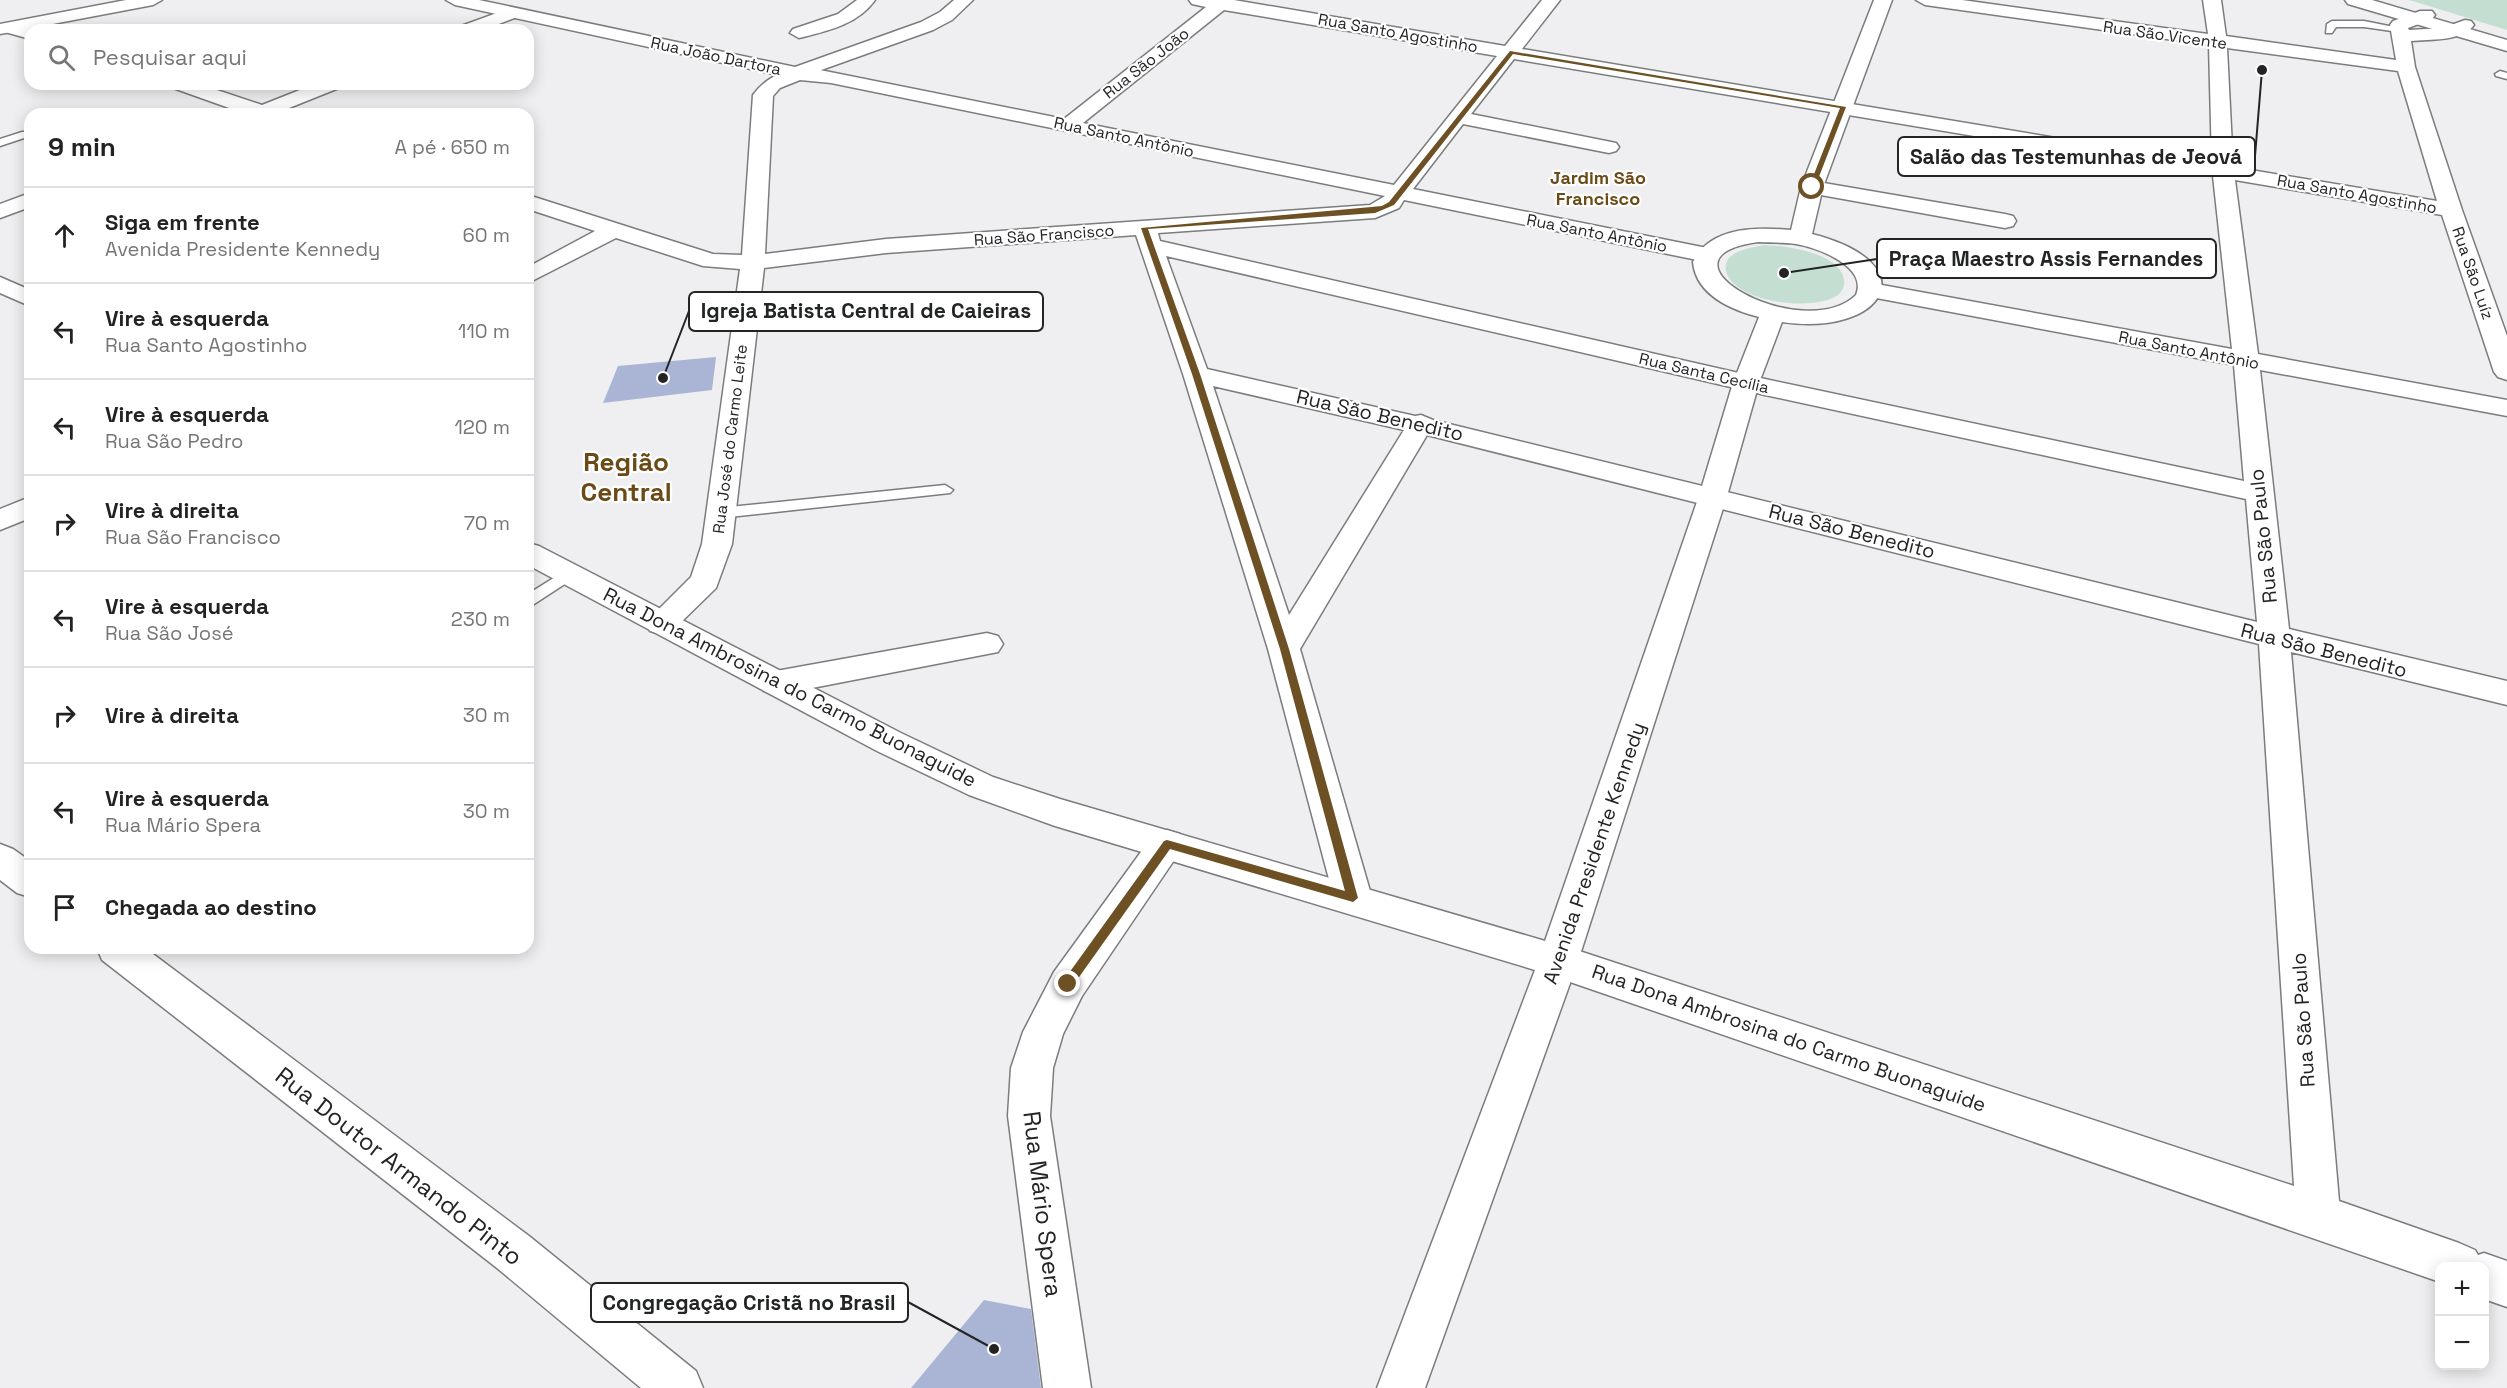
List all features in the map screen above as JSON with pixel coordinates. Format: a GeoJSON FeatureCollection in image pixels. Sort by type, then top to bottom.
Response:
{"type":"FeatureCollection","features":[{"type":"Feature","properties":{"kind":"street"},"geometry":{"type":"LineString","coordinates":[[26,24],[153,0]]}},
{"type":"Feature","properties":{"kind":"street","name":"Rua João Dartora"},"geometry":{"type":"LineString","coordinates":[[455,0],[796,73],[927,26],[946,16],[964,0]]}},
{"type":"Feature","properties":{"kind":"street"},"geometry":{"type":"LineString","coordinates":[[799,33],[847,16],[861,7],[866,0]]}},
{"type":"Feature","properties":{"kind":"street","name":"Rua Santo Agostinho"},"geometry":{"type":"LineString","coordinates":[[1198,0],[1223,2],[2451,210]]}},
{"type":"Feature","properties":{"kind":"street"},"geometry":{"type":"LineString","coordinates":[[1393,200],[1461,118],[1551,0]]}},
{"type":"Feature","properties":{"kind":"street"},"geometry":{"type":"LineString","coordinates":[[1800,238],[1812,187],[1883,0]]}},
{"type":"Feature","properties":{"kind":"street","name":"Rua São Vicente"},"geometry":{"type":"LineString","coordinates":[[1925,0],[2218,43],[2406,67]]}},
{"type":"Feature","properties":{"kind":"street","name":"Rua São Paulo"},"geometry":{"type":"LineString","coordinates":[[2212,0],[2218,43],[2223,172],[2246,361],[2274,638],[2318,1216]]}},
{"type":"Feature","properties":{"kind":"street"},"geometry":{"type":"LineString","coordinates":[[2367,1],[2408,25],[2456,29],[2505,42]]}},
{"type":"Feature","properties":{"kind":"street"},"geometry":{"type":"LineString","coordinates":[[2367,1],[2408,25],[2456,29]]}},
{"type":"Feature","properties":{"kind":"street","name":"Rua São João"},"geometry":{"type":"LineString","coordinates":[[1067,126],[1223,2]]}},
{"type":"Feature","properties":{"kind":"street"},"geometry":{"type":"LineString","coordinates":[[483,24],[511,13]]}},
{"type":"Feature","properties":{"kind":"street"},"geometry":{"type":"LineString","coordinates":[[5,28],[24,24]]}},
{"type":"Feature","properties":{"kind":"street","name":"Rua São Luíz"},"geometry":{"type":"LineString","coordinates":[[2408,25],[2406,67],[2451,210],[2507,372]]}},
{"type":"Feature","properties":{"kind":"street"},"geometry":{"type":"LineString","coordinates":[[5,28],[24,33]]}},
{"type":"Feature","properties":{"kind":"street","name":"Rua Santo Antônio"},"geometry":{"type":"LineString","coordinates":[[796,73],[1067,126],[1393,200],[1452,204],[1707,255]]}},
{"type":"Feature","properties":{"kind":"street","name":"Rua José do Carmo Leite"},"geometry":{"type":"LineString","coordinates":[[661,623],[705,581],[717,544],[753,262],[764,95],[774,83],[796,73]]}},
{"type":"Feature","properties":{"kind":"street"},"geometry":{"type":"LineString","coordinates":[[197,90],[249,108]]}},
{"type":"Feature","properties":{"kind":"street"},"geometry":{"type":"LineString","coordinates":[[275,108],[318,90]]}},
{"type":"Feature","properties":{"kind":"street"},"geometry":{"type":"LineString","coordinates":[[1461,118],[1609,147]]}},
{"type":"Feature","properties":{"kind":"street"},"geometry":{"type":"LineString","coordinates":[[1812,187],[2005,220]]}},
{"type":"Feature","properties":{"kind":"street","name":"Rua São Francisco"},"geometry":{"type":"LineString","coordinates":[[534,204],[611,231],[711,261],[753,262],[886,246],[1147,236],[1375,211],[1393,200]]}},
{"type":"Feature","properties":{"kind":"street"},"geometry":{"type":"LineString","coordinates":[[0,211],[24,202]]}},
{"type":"Feature","properties":{"kind":"street"},"geometry":{"type":"LineString","coordinates":[[534,273],[611,231]]}},
{"type":"Feature","properties":{"kind":"street"},"geometry":{"type":"LineString","coordinates":[[1758,235],[1800,238],[1830,247],[1848,256],[1862,267],[1870,279],[1870,290],[1864,302],[1848,311],[1824,316],[1797,317],[1773,313],[1743,304],[1723,293],[1709,280],[1704,267],[1707,255],[1718,245],[1735,238],[1758,235]]}},
{"type":"Feature","properties":{"kind":"street"},"geometry":{"type":"LineString","coordinates":[[1147,236],[1196,374],[1284,649],[1353,898]]}},
{"type":"Feature","properties":{"kind":"street","name":"Rua Santa Cecília"},"geometry":{"type":"LineString","coordinates":[[1147,236],[1746,383],[2258,494]]}},
{"type":"Feature","properties":{"kind":"street"},"geometry":{"type":"LineString","coordinates":[[0,284],[24,296]]}},
{"type":"Feature","properties":{"kind":"street","name":"Rua Santo Antônio"},"geometry":{"type":"LineString","coordinates":[[1870,290],[2507,408]]}},
{"type":"Feature","properties":{"kind":"street","name":"Avenida Presidente Kennedy"},"geometry":{"type":"LineString","coordinates":[[1401,1388],[1558,961],[1713,496],[1746,383],[1773,313]]}},
{"type":"Feature","properties":{"kind":"street","name":"Rua São Benedito"},"geometry":{"type":"LineString","coordinates":[[1196,374],[1420,423],[2274,638],[2507,693]]}},
{"type":"Feature","properties":{"kind":"street"},"geometry":{"type":"LineString","coordinates":[[1284,649],[1420,423]]}},
{"type":"Feature","properties":{"kind":"street"},"geometry":{"type":"LineString","coordinates":[[0,521],[24,509]]}},
{"type":"Feature","properties":{"kind":"street","name":"Rua Dona Ambrosina do Carmo Buonaguide"},"geometry":{"type":"LineString","coordinates":[[534,556],[889,742],[981,786],[1055,813],[1353,898],[1558,961],[2318,1216],[2448,1262]]}},
{"type":"Feature","properties":{"kind":"street"},"geometry":{"type":"LineString","coordinates":[[776,683],[987,644]]}},
{"type":"Feature","properties":{"kind":"street","name":"Rua Mário Spera"},"geometry":{"type":"LineString","coordinates":[[1067,1388],[1029,1116],[1032,1068],[1043,1032],[1068,984],[1167,844]]}},
{"type":"Feature","properties":{"kind":"street"},"geometry":{"type":"LineString","coordinates":[[0,859],[24,877]]}},
{"type":"Feature","properties":{"kind":"street","name":"Rua Doutor Armando Pinto"},"geometry":{"type":"LineString","coordinates":[[124,954],[513,1252],[679,1388]]}},
{"type":"Feature","properties":{"kind":"street"},"geometry":{"type":"LineString","coordinates":[[2489,1278],[2507,1284]]}},
{"type":"Feature","properties":{"kind":"lane"},"geometry":{"type":"LineString","coordinates":[[2329,31],[2332,24],[2345,22],[2408,25]]}},
{"type":"Feature","properties":{"kind":"lane"},"geometry":{"type":"LineString","coordinates":[[0,143],[24,135]]}},
{"type":"Feature","properties":{"kind":"lane"},"geometry":{"type":"LineString","coordinates":[[720,513],[945,490]]}},
{"type":"Feature","properties":{"kind":"lane"},"geometry":{"type":"LineString","coordinates":[[534,598],[568,574]]}},
{"type":"Feature","properties":{"kind":"green space"},"geometry":{"type":"Polygon","coordinates":[[[2409,0],[2507,0],[2507,30],[2409,0]]]}},
{"type":"Feature","properties":{"kind":"green space"},"geometry":{"type":"Polygon","coordinates":[[[1764,245],[1810,252],[1832,262],[1840,270],[1844,279],[1842,290],[1838,295],[1827,300],[1812,303],[1776,301],[1744,291],[1732,282],[1726,271],[1728,259],[1745,249],[1764,245]]]}},
{"type":"Feature","properties":{"kind":"building"},"geometry":{"type":"Polygon","coordinates":[[[716,357],[712,390],[603,403],[618,366],[716,357]]]}},
{"type":"Feature","properties":{"kind":"building"},"geometry":{"type":"Polygon","coordinates":[[[984,1300],[1031,1309],[1041,1388],[911,1388],[984,1300]]]}},
{"type":"Feature","properties":{"kind":"place","name":"Salão das Testemunhas de Jeová"},"geometry":{"type":"Point","coordinates":[2262,70]}},
{"type":"Feature","properties":{"kind":"place","name":"Praça Maestro Assis Fernandes"},"geometry":{"type":"Point","coordinates":[1784,273]}},
{"type":"Feature","properties":{"kind":"place","name":"Igreja Batista Central de Caieiras"},"geometry":{"type":"Point","coordinates":[663,378]}},
{"type":"Feature","properties":{"kind":"place","name":"Congregação Cristã no Brasil"},"geometry":{"type":"Point","coordinates":[994,1349]}},
{"type":"Feature","properties":{"kind":"district","name":"Jardim São Francisco"},"geometry":{"type":"Point","coordinates":[1598,187]}},
{"type":"Feature","properties":{"kind":"district","name":"Região Central"},"geometry":{"type":"Point","coordinates":[626,477]}},
{"type":"Feature","properties":{"kind":"route"},"geometry":{"type":"LineString","coordinates":[[1068,984],[1167,844],[1353,898],[1284,649],[1196,374],[1144,228],[1375,211],[1385,208],[1392,203],[1512,52],[1843,107],[1812,187]]}}]}
